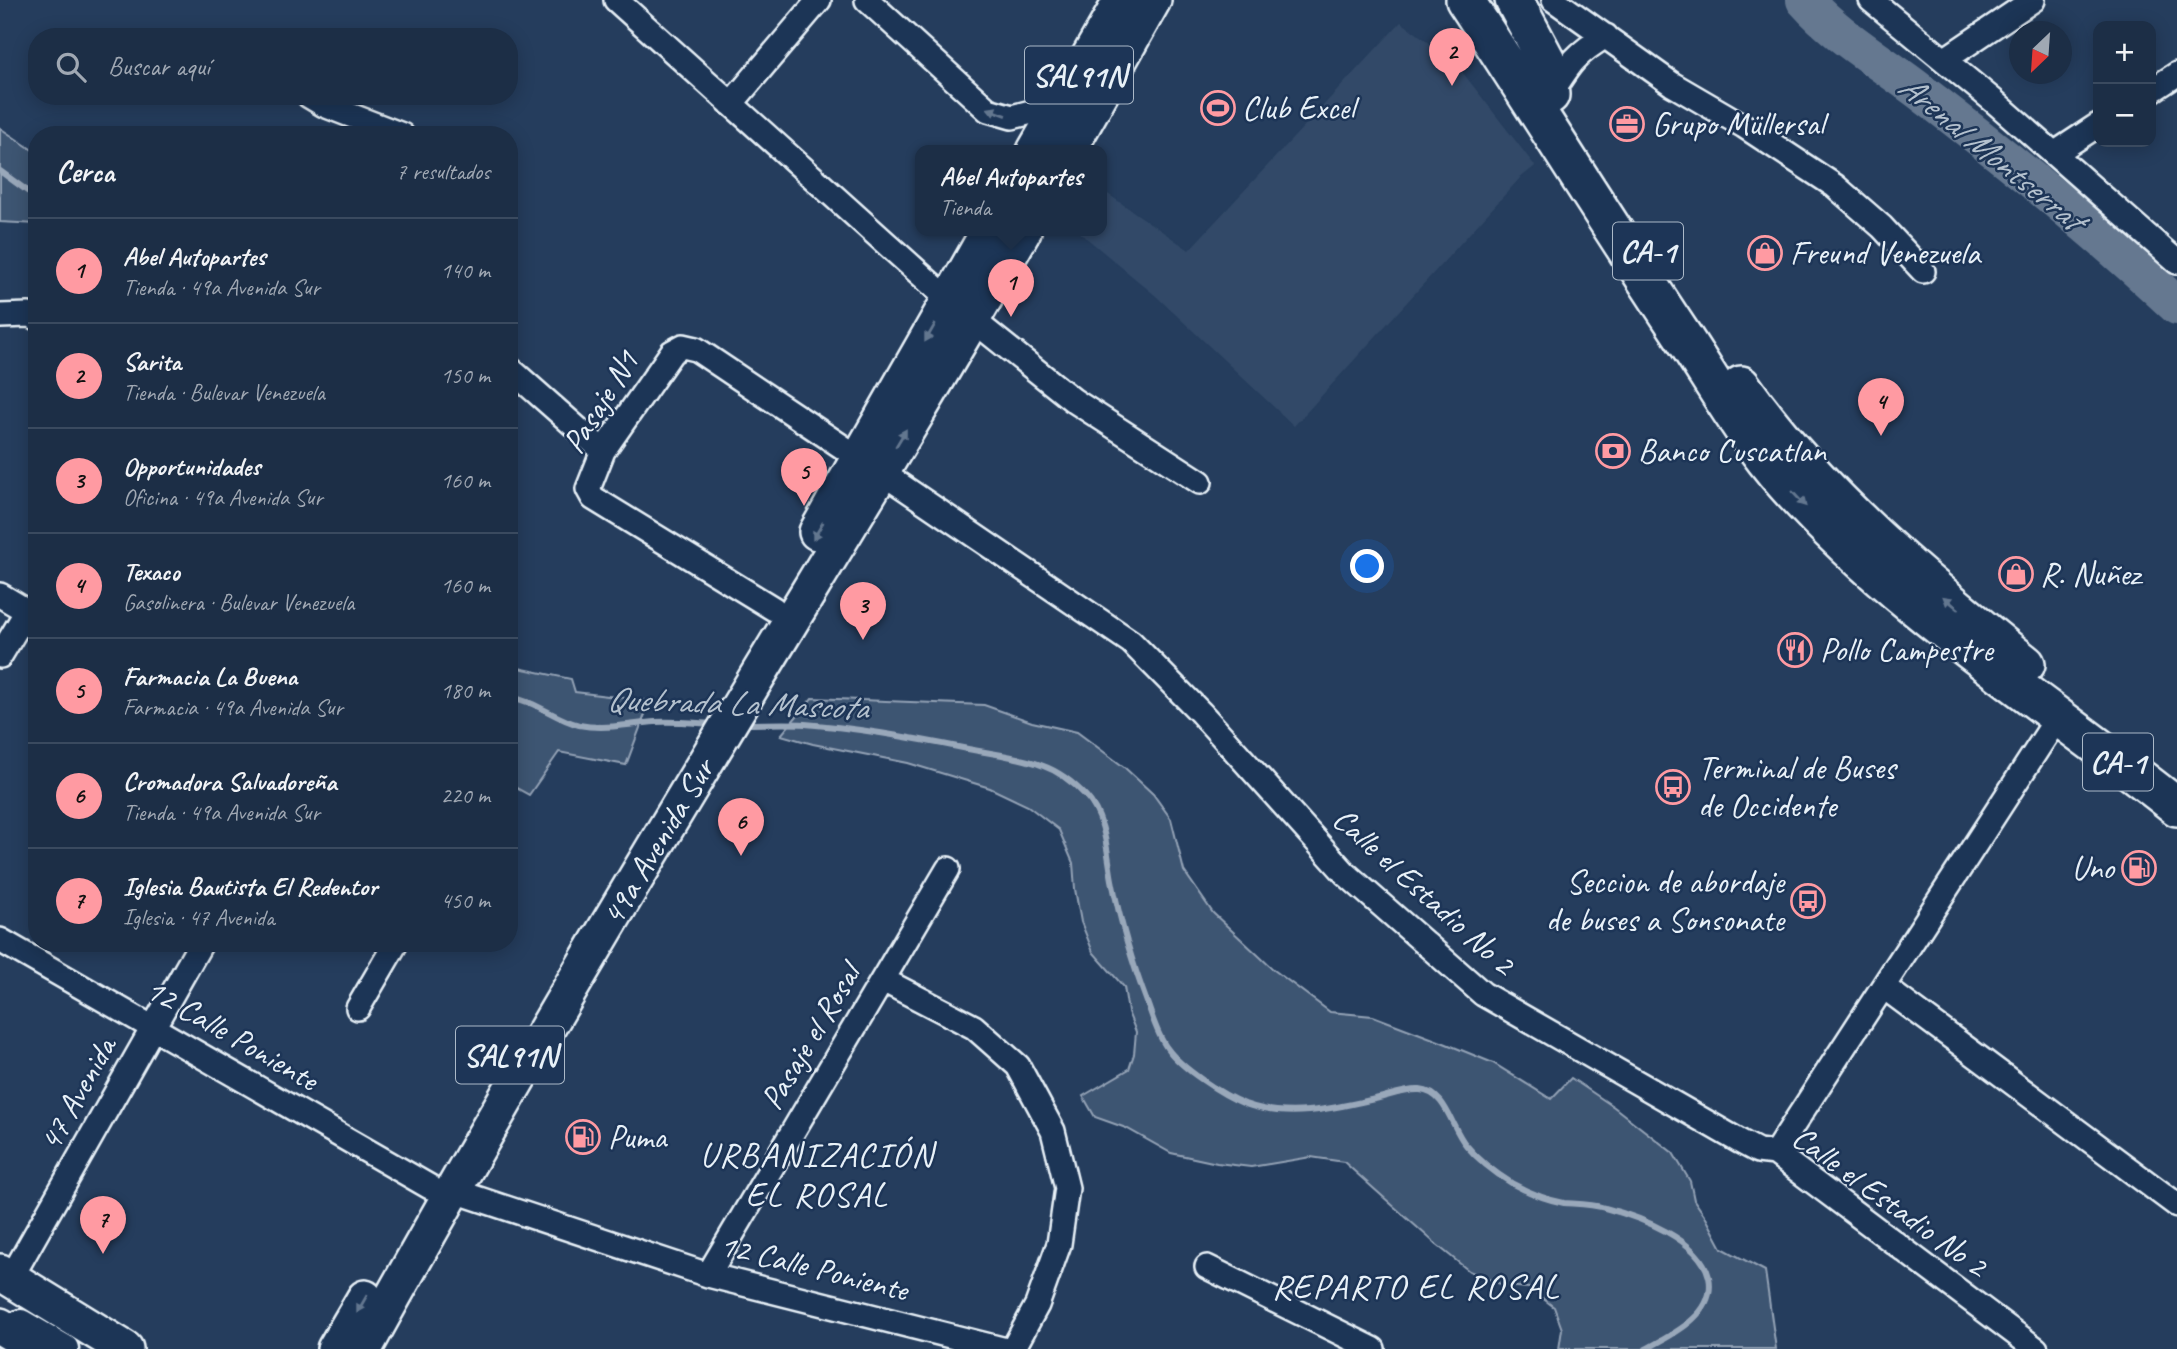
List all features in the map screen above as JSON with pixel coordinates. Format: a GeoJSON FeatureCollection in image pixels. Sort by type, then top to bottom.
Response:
{"type":"FeatureCollection","features":[{"type":"Feature","properties":{"kind":"highway"},"geometry":{"type":"LineString","coordinates":[[1436,0],[1481,49],[1513,96],[1558,141]]}},
{"type":"Feature","properties":{"kind":"highway","name":"CA-1"},"geometry":{"type":"LineString","coordinates":[[1465,0],[1739,425],[1782,481],[1825,527],[1914,608],[2177,807]]}},
{"type":"Feature","properties":{"kind":"highway","name":"CA-1"},"geometry":{"type":"LineString","coordinates":[[1490,0],[1655,262],[1754,402],[1816,479],[1930,587],[2177,783]]}},
{"type":"Feature","properties":{"kind":"highway"},"geometry":{"type":"LineString","coordinates":[[1514,0],[1547,62],[1550,95]]}},
{"type":"Feature","properties":{"kind":"main road","name":"SAL91N"},"geometry":{"type":"LineString","coordinates":[[1038,145],[1122,0]]}},
{"type":"Feature","properties":{"kind":"main road","name":"SAL91N"},"geometry":{"type":"LineString","coordinates":[[1071,145],[1153,0]]}},
{"type":"Feature","properties":{"kind":"main road","name":"49a Avenida Sur"},"geometry":{"type":"LineString","coordinates":[[961,310],[987,236]]}},
{"type":"Feature","properties":{"kind":"main road","name":"49a Avenida Sur"},"geometry":{"type":"LineString","coordinates":[[335,1349],[441,1189],[726,713],[961,310],[1019,236]]}},
{"type":"Feature","properties":{"kind":"main road","name":"49a Avenida Sur"},"geometry":{"type":"LineString","coordinates":[[726,713],[774,609],[870,465]]}},
{"type":"Feature","properties":{"kind":"main road","name":"49a Avenida Sur"},"geometry":{"type":"LineString","coordinates":[[364,1349],[441,1189]]}},
{"type":"Feature","properties":{"kind":"main road"},"geometry":{"type":"LineString","coordinates":[[4,1279],[125,1349]]}},
{"type":"Feature","properties":{"kind":"main road"},"geometry":{"type":"LineString","coordinates":[[0,1326],[38,1349]]}},
{"type":"Feature","properties":{"kind":"street"},"geometry":{"type":"LineString","coordinates":[[616,0],[961,310],[1073,400],[1200,482]]}},
{"type":"Feature","properties":{"kind":"street"},"geometry":{"type":"LineString","coordinates":[[731,104],[820,0]]}},
{"type":"Feature","properties":{"kind":"street"},"geometry":{"type":"LineString","coordinates":[[867,0],[988,110],[1012,117],[1062,104]]}},
{"type":"Feature","properties":{"kind":"street"},"geometry":{"type":"LineString","coordinates":[[1554,0],[1672,83],[1744,126],[1835,186],[1882,227],[1923,271]]}},
{"type":"Feature","properties":{"kind":"street"},"geometry":{"type":"LineString","coordinates":[[1871,0],[2172,250]]}},
{"type":"Feature","properties":{"kind":"street"},"geometry":{"type":"LineString","coordinates":[[1944,61],[2032,0]]}},
{"type":"Feature","properties":{"kind":"street"},"geometry":{"type":"LineString","coordinates":[[1550,95],[1574,58],[1606,36]]}},
{"type":"Feature","properties":{"kind":"street"},"geometry":{"type":"LineString","coordinates":[[2156,88],[2177,74]]}},
{"type":"Feature","properties":{"kind":"street"},"geometry":{"type":"LineString","coordinates":[[324,105],[379,126]]}},
{"type":"Feature","properties":{"kind":"street"},"geometry":{"type":"LineString","coordinates":[[2054,154],[2093,128]]}},
{"type":"Feature","properties":{"kind":"street"},"geometry":{"type":"LineString","coordinates":[[0,316],[28,315]]}},
{"type":"Feature","properties":{"kind":"street","name":"Pasaje N1"},"geometry":{"type":"LineString","coordinates":[[774,609],[593,498],[587,489],[603,451],[672,352],[683,346],[696,349],[870,465]]}},
{"type":"Feature","properties":{"kind":"street"},"geometry":{"type":"LineString","coordinates":[[518,376],[603,451]]}},
{"type":"Feature","properties":{"kind":"street","name":"Calle el Estadio No 2"},"geometry":{"type":"LineString","coordinates":[[870,465],[1132,642],[1202,713],[1345,873],[1483,994],[1741,1142],[1758,1151],[1775,1153],[2036,1349]]}},
{"type":"Feature","properties":{"kind":"street"},"geometry":{"type":"LineString","coordinates":[[0,594],[28,612]]}},
{"type":"Feature","properties":{"kind":"street"},"geometry":{"type":"LineString","coordinates":[[0,656],[28,619]]}},
{"type":"Feature","properties":{"kind":"street"},"geometry":{"type":"LineString","coordinates":[[1775,1153],[2059,717]]}},
{"type":"Feature","properties":{"kind":"street","name":"Pasaje el Rosal"},"geometry":{"type":"LineString","coordinates":[[708,1275],[948,869]]}},
{"type":"Feature","properties":{"kind":"street","name":"12 Calle Poniente"},"geometry":{"type":"LineString","coordinates":[[0,940],[441,1189],[708,1275],[1002,1349]]}},
{"type":"Feature","properties":{"kind":"street","name":"47 Avenida"},"geometry":{"type":"LineString","coordinates":[[4,1279],[196,952]]}},
{"type":"Feature","properties":{"kind":"street"},"geometry":{"type":"LineString","coordinates":[[358,1008],[391,952]]}},
{"type":"Feature","properties":{"kind":"street"},"geometry":{"type":"LineString","coordinates":[[883,979],[974,1027],[1018,1066],[1053,1131],[1067,1188],[1059,1244],[1037,1305],[1013,1349]]}},
{"type":"Feature","properties":{"kind":"street"},"geometry":{"type":"LineString","coordinates":[[1884,987],[2177,1205]]}},
{"type":"Feature","properties":{"kind":"street"},"geometry":{"type":"LineString","coordinates":[[1207,1267],[1373,1349]]}},
{"type":"Feature","properties":{"kind":"street"},"geometry":{"type":"LineString","coordinates":[[4,1279],[100,1349]]}},
{"type":"Feature","properties":{"kind":"street"},"geometry":{"type":"LineString","coordinates":[[0,1312],[64,1349]]}},
{"type":"Feature","properties":{"kind":"shaded area"},"geometry":{"type":"Polygon","coordinates":[[[1401,22],[1453,60],[1535,166],[1520,178],[1294,426],[1156,296],[1084,236],[1107,236],[1107,193],[1189,250],[1401,22]]]}},
{"type":"Feature","properties":{"kind":"shaded area"},"geometry":{"type":"Polygon","coordinates":[[[0,128],[28,147],[28,224],[0,222],[0,128]]]}},
{"type":"Feature","properties":{"kind":"shaded area"},"geometry":{"type":"Polygon","coordinates":[[[518,668],[571,679],[575,692],[650,701],[626,765],[559,752],[529,795],[518,789],[518,668]]]}},
{"type":"Feature","properties":{"kind":"shaded area"},"geometry":{"type":"Polygon","coordinates":[[[812,698],[984,705],[1032,722],[1077,732],[1124,767],[1153,794],[1171,819],[1184,871],[1213,913],[1274,970],[1330,1012],[1373,1016],[1444,1043],[1493,1063],[1551,1099],[1571,1078],[1614,1107],[1673,1153],[1690,1181],[1694,1200],[1722,1248],[1765,1271],[1776,1349],[1559,1349],[1562,1329],[1554,1307],[1529,1288],[1505,1286],[1469,1271],[1344,1162],[1311,1157],[1251,1167],[1217,1163],[1171,1153],[1126,1128],[1095,1117],[1083,1096],[1129,1069],[1134,1054],[1136,1032],[1128,1012],[1124,987],[1093,952],[1081,922],[1073,863],[1059,830],[1028,806],[990,788],[908,763],[781,735],[812,698]]]}},
{"type":"Feature","properties":{"kind":"waterway","name":"Arenal Montserrat"},"geometry":{"type":"LineString","coordinates":[[1805,0],[1845,37],[1918,90],[2050,195],[2177,306]]}},
{"type":"Feature","properties":{"kind":"waterway","name":"Quebrada La Mascota"},"geometry":{"type":"LineString","coordinates":[[0,171],[28,191]]}},
{"type":"Feature","properties":{"kind":"waterway","name":"Quebrada La Mascota"},"geometry":{"type":"LineString","coordinates":[[518,699],[579,725],[608,727],[663,722],[715,724]]}},
{"type":"Feature","properties":{"kind":"waterway","name":"Quebrada La Mascota"},"geometry":{"type":"LineString","coordinates":[[744,724],[805,724],[887,734],[1023,759],[1065,778],[1086,796],[1098,814],[1132,959],[1158,1033],[1173,1056],[1225,1094],[1262,1109],[1312,1111],[1410,1090],[1429,1092],[1448,1112],[1471,1151],[1513,1184],[1558,1202],[1619,1212],[1650,1224],[1681,1241],[1694,1251],[1703,1263],[1709,1277],[1710,1290],[1706,1302],[1690,1322],[1646,1349]]}},
{"type":"Feature","properties":{"kind":"place","name":"Sarita"},"geometry":{"type":"Point","coordinates":[1452,86]}},
{"type":"Feature","properties":{"kind":"place","name":"Club Excel"},"geometry":{"type":"Point","coordinates":[1218,108]}},
{"type":"Feature","properties":{"kind":"place","name":"Grupo Müllersal"},"geometry":{"type":"Point","coordinates":[1627,124]}},
{"type":"Feature","properties":{"kind":"place","name":"Freund Venezuela"},"geometry":{"type":"Point","coordinates":[1765,253]}},
{"type":"Feature","properties":{"kind":"place","name":"Abel Autopartes"},"geometry":{"type":"Point","coordinates":[1011,317]}},
{"type":"Feature","properties":{"kind":"place","name":"Texaco"},"geometry":{"type":"Point","coordinates":[1881,436]}},
{"type":"Feature","properties":{"kind":"place","name":"Banco Cuscatlan"},"geometry":{"type":"Point","coordinates":[1613,451]}},
{"type":"Feature","properties":{"kind":"place","name":"Farmacia La Buena"},"geometry":{"type":"Point","coordinates":[804,506]}},
{"type":"Feature","properties":{"kind":"place","name":"R. Nuñez"},"geometry":{"type":"Point","coordinates":[2016,574]}},
{"type":"Feature","properties":{"kind":"place","name":"Opportunidades"},"geometry":{"type":"Point","coordinates":[863,640]}},
{"type":"Feature","properties":{"kind":"place","name":"Pollo Campestre"},"geometry":{"type":"Point","coordinates":[1795,650]}},
{"type":"Feature","properties":{"kind":"place","name":"Terminal de Buses de Occidente"},"geometry":{"type":"Point","coordinates":[1673,787]}},
{"type":"Feature","properties":{"kind":"place","name":"Cromadora Salvadoreña"},"geometry":{"type":"Point","coordinates":[741,856]}},
{"type":"Feature","properties":{"kind":"place","name":"Uno"},"geometry":{"type":"Point","coordinates":[2139,868]}},
{"type":"Feature","properties":{"kind":"place","name":"Seccion de abordaje de buses a Sonsonate"},"geometry":{"type":"Point","coordinates":[1808,901]}},
{"type":"Feature","properties":{"kind":"place","name":"Puma"},"geometry":{"type":"Point","coordinates":[583,1137]}},
{"type":"Feature","properties":{"kind":"place","name":"Iglesia Bautista El Redentor"},"geometry":{"type":"Point","coordinates":[103,1254]}},
{"type":"Feature","properties":{"kind":"district","name":"URBANIZACIÓN EL ROSAL"},"geometry":{"type":"Point","coordinates":[817,1174]}},
{"type":"Feature","properties":{"kind":"district","name":"REPARTO EL ROSAL"},"geometry":{"type":"Point","coordinates":[1416,1286]}}]}
